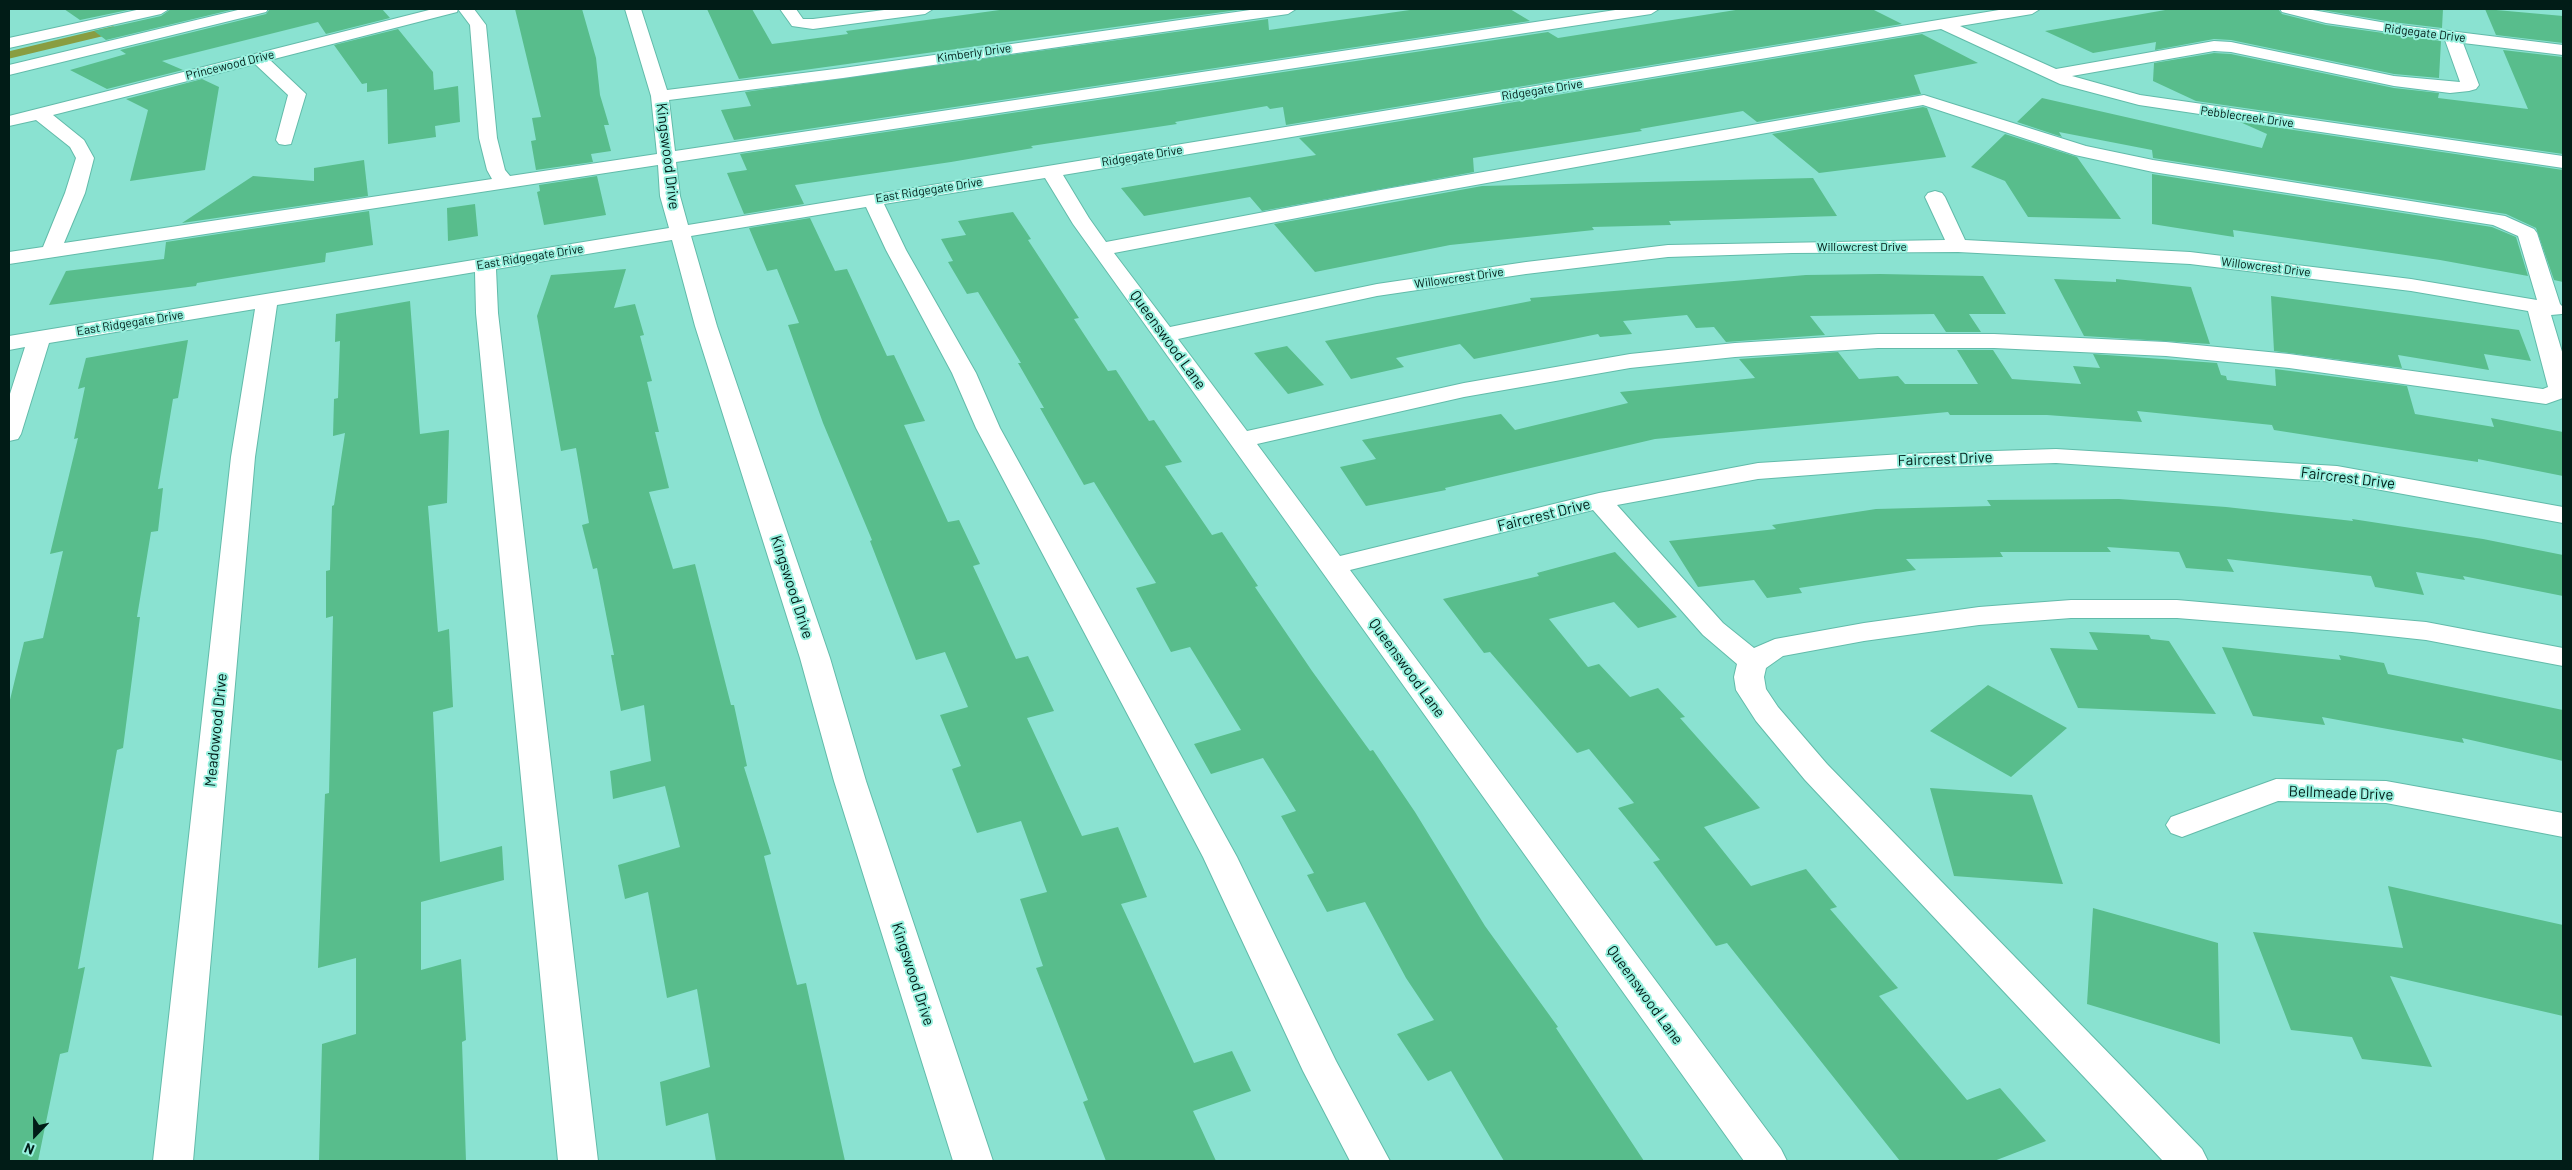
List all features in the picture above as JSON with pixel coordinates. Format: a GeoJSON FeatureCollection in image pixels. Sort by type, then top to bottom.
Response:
{"type":"FeatureCollection","features":[{"type":"Feature","properties":{"kind":"street"},"geometry":{"type":"LineString","coordinates":[[9,43],[161,9]]}},
{"type":"Feature","properties":{"kind":"street"},"geometry":{"type":"LineString","coordinates":[[9,70],[260,9]]}},
{"type":"Feature","properties":{"kind":"street","name":"Princewood Drive"},"geometry":{"type":"LineString","coordinates":[[9,121],[451,9]]}},
{"type":"Feature","properties":{"kind":"street"},"geometry":{"type":"LineString","coordinates":[[466,9],[478,25],[488,138],[496,170],[504,182]]}},
{"type":"Feature","properties":{"kind":"street","name":"Kingswood Drive"},"geometry":{"type":"LineString","coordinates":[[634,9],[660,96],[670,196],[706,326],[816,658],[850,781],[973,1161]]}},
{"type":"Feature","properties":{"kind":"street"},"geometry":{"type":"LineString","coordinates":[[788,9],[798,23],[813,24],[926,9]]}},
{"type":"Feature","properties":{"kind":"street","name":"Kimberly Drive"},"geometry":{"type":"LineString","coordinates":[[660,96],[843,73],[1288,9]]}},
{"type":"Feature","properties":{"kind":"street"},"geometry":{"type":"LineString","coordinates":[[1533,9],[1556,23]]}},
{"type":"Feature","properties":{"kind":"street"},"geometry":{"type":"LineString","coordinates":[[9,258],[1651,9]]}},
{"type":"Feature","properties":{"kind":"street","name":"Ridgegate Drive"},"geometry":{"type":"LineString","coordinates":[[1051,171],[2032,9]]}},
{"type":"Feature","properties":{"kind":"street","name":"Ridgegate Drive"},"geometry":{"type":"LineString","coordinates":[[2288,9],[2326,18],[2563,50]]}},
{"type":"Feature","properties":{"kind":"street","name":"Pebblecreek Drive"},"geometry":{"type":"LineString","coordinates":[[1944,24],[2055,75],[2139,100],[2563,162]]}},
{"type":"Feature","properties":{"kind":"street"},"geometry":{"type":"LineString","coordinates":[[2055,75],[2214,46],[2232,47],[2324,68],[2394,81],[2429,86],[2463,87],[2470,85],[2452,36]]}},
{"type":"Feature","properties":{"kind":"street"},"geometry":{"type":"LineString","coordinates":[[258,58],[297,94],[285,140]]}},
{"type":"Feature","properties":{"kind":"street"},"geometry":{"type":"LineString","coordinates":[[1102,249],[1386,195],[1924,100],[2082,151],[2153,166],[2498,220],[2527,233],[2550,308],[2560,381],[2560,390],[2546,397],[2318,365],[2166,349],[1994,341],[1878,341],[1735,350],[1630,361],[1464,390],[1241,440]]}},
{"type":"Feature","properties":{"kind":"street"},"geometry":{"type":"LineString","coordinates":[[39,113],[77,144],[86,158],[75,193],[51,251]]}},
{"type":"Feature","properties":{"kind":"street","name":"East Ridgegate Drive"},"geometry":{"type":"LineString","coordinates":[[9,343],[872,199],[1051,171]]}},
{"type":"Feature","properties":{"kind":"street","name":"Queenswood Lane"},"geometry":{"type":"LineString","coordinates":[[1051,171],[1080,220],[1767,1161]]}},
{"type":"Feature","properties":{"kind":"street"},"geometry":{"type":"LineString","coordinates":[[1934,197],[1958,246]]}},
{"type":"Feature","properties":{"kind":"street"},"geometry":{"type":"LineString","coordinates":[[872,199],[896,250],[964,373],[988,428],[1220,857],[1322,1071],[1370,1161]]}},
{"type":"Feature","properties":{"kind":"street","name":"Willowcrest Drive"},"geometry":{"type":"LineString","coordinates":[[1164,335],[1377,290],[1526,268],[1668,251],[1958,246],[2190,258],[2411,285],[2550,308]]}},
{"type":"Feature","properties":{"kind":"street"},"geometry":{"type":"LineString","coordinates":[[485,264],[487,313],[578,1161]]}},
{"type":"Feature","properties":{"kind":"street","name":"Meadowood Drive"},"geometry":{"type":"LineString","coordinates":[[173,1161],[243,457],[268,300]]}},
{"type":"Feature","properties":{"kind":"street"},"geometry":{"type":"LineString","coordinates":[[9,434],[39,338]]}},
{"type":"Feature","properties":{"kind":"street","name":"Faircrest Drive"},"geometry":{"type":"LineString","coordinates":[[1332,566],[1599,501],[1758,471],[1903,460],[2056,456],[2337,474],[2563,515]]}},
{"type":"Feature","properties":{"kind":"street"},"geometry":{"type":"LineString","coordinates":[[1599,501],[1713,629],[1753,662]]}},
{"type":"Feature","properties":{"kind":"street"},"geometry":{"type":"LineString","coordinates":[[2188,1161],[1816,772],[1768,714],[1751,690],[1749,676],[1753,662],[1775,648],[1864,632],[1979,616],[2071,609],[2177,609],[2352,623],[2426,631],[2563,657]]}},
{"type":"Feature","properties":{"kind":"street","name":"Bellmeade Drive"},"geometry":{"type":"LineString","coordinates":[[2182,825],[2276,790],[2386,792],[2563,824]]}},
{"type":"Feature","properties":{"kind":"building"},"geometry":{"type":"Polygon","coordinates":[[[64,9],[133,9],[80,20],[64,9]]]}},
{"type":"Feature","properties":{"kind":"building"},"geometry":{"type":"Polygon","coordinates":[[[171,9],[235,9],[106,40],[94,31],[161,16],[171,9]]]}},
{"type":"Feature","properties":{"kind":"building"},"geometry":{"type":"Polygon","coordinates":[[[270,9],[382,9],[390,18],[326,34],[318,22],[162,61],[183,70],[107,89],[70,70],[126,54],[120,50],[266,14],[270,9]]]}},
{"type":"Feature","properties":{"kind":"building"},"geometry":{"type":"Polygon","coordinates":[[[515,9],[582,9],[596,58],[600,95],[609,125],[604,125],[611,151],[591,154],[593,162],[536,170],[531,141],[536,140],[532,118],[541,117],[515,9]]]}},
{"type":"Feature","properties":{"kind":"building"},"geometry":{"type":"Polygon","coordinates":[[[707,9],[752,9],[772,44],[848,34],[846,31],[1007,9],[1245,9],[739,79],[707,9]]]}},
{"type":"Feature","properties":{"kind":"building"},"geometry":{"type":"Polygon","coordinates":[[[1417,9],[1510,9],[1530,21],[734,140],[721,110],[751,106],[745,92],[1268,19],[1269,30],[1417,9]]]}},
{"type":"Feature","properties":{"kind":"building"},"geometry":{"type":"Polygon","coordinates":[[[1742,9],[1872,9],[1902,24],[1286,125],[1283,107],[1270,109],[1267,106],[1175,122],[1177,124],[1031,146],[1033,148],[951,162],[795,185],[804,204],[744,214],[727,173],[747,170],[740,154],[1548,32],[1558,38],[1742,9]]]}},
{"type":"Feature","properties":{"kind":"building"},"geometry":{"type":"Polygon","coordinates":[[[2171,9],[2278,9],[2282,14],[2326,25],[2441,41],[2439,78],[2394,74],[2231,40],[2214,39],[2155,50],[2156,42],[2093,53],[2045,31],[2171,9]]]}},
{"type":"Feature","properties":{"kind":"building"},"geometry":{"type":"Polygon","coordinates":[[[2316,9],[2443,9],[2442,28],[2392,22],[2316,9]]]}},
{"type":"Feature","properties":{"kind":"building"},"geometry":{"type":"Polygon","coordinates":[[[2485,9],[2563,16],[2563,43],[2496,35],[2485,9]]]}},
{"type":"Feature","properties":{"kind":"building"},"geometry":{"type":"Polygon","coordinates":[[[398,29],[433,72],[434,90],[458,86],[460,122],[435,126],[436,137],[388,144],[387,89],[367,92],[367,83],[362,84],[334,45],[398,29]]]}},
{"type":"Feature","properties":{"kind":"building"},"geometry":{"type":"Polygon","coordinates":[[[1922,34],[1978,63],[1914,75],[1921,94],[1757,122],[1743,111],[1640,129],[1642,131],[1473,158],[1474,172],[1262,211],[1250,197],[1144,216],[1121,188],[1316,155],[1299,138],[1922,34]]]}},
{"type":"Feature","properties":{"kind":"building"},"geometry":{"type":"Polygon","coordinates":[[[2503,50],[2563,57],[2563,154],[2196,101],[2153,81],[2154,63],[2214,53],[2231,54],[2394,88],[2439,93],[2438,98],[2528,109],[2503,50]]]}},
{"type":"Feature","properties":{"kind":"building"},"geometry":{"type":"Polygon","coordinates":[[[202,79],[219,87],[205,170],[130,181],[148,110],[126,99],[202,79]]]}},
{"type":"Feature","properties":{"kind":"building"},"geometry":{"type":"Polygon","coordinates":[[[2042,98],[2262,148],[2267,134],[2240,122],[2563,170],[2563,282],[2554,280],[2536,228],[2506,214],[2153,158],[2152,150],[2059,132],[2062,137],[2017,122],[2042,98]]]}},
{"type":"Feature","properties":{"kind":"building"},"geometry":{"type":"Polygon","coordinates":[[[1923,107],[1927,108],[1946,157],[1819,173],[1772,134],[1923,107]]]}},
{"type":"Feature","properties":{"kind":"building"},"geometry":{"type":"Polygon","coordinates":[[[2005,134],[2077,157],[2121,219],[2028,217],[2005,181],[1971,167],[2005,134]]]}},
{"type":"Feature","properties":{"kind":"building"},"geometry":{"type":"Polygon","coordinates":[[[364,160],[368,196],[182,223],[253,176],[314,181],[314,168],[364,160]]]}},
{"type":"Feature","properties":{"kind":"building"},"geometry":{"type":"Polygon","coordinates":[[[2152,174],[2492,227],[2516,237],[2528,276],[2440,260],[2233,230],[2234,237],[2152,224],[2152,174]]]}},
{"type":"Feature","properties":{"kind":"building"},"geometry":{"type":"Polygon","coordinates":[[[597,176],[606,215],[544,225],[537,192],[540,191],[539,185],[597,176]]]}},
{"type":"Feature","properties":{"kind":"building"},"geometry":{"type":"Polygon","coordinates":[[[1813,178],[1837,216],[1669,221],[1671,225],[1592,227],[1594,230],[1450,245],[1315,272],[1274,224],[1482,186],[1813,178]]]}},
{"type":"Feature","properties":{"kind":"building"},"geometry":{"type":"Polygon","coordinates":[[[475,204],[478,236],[448,241],[447,208],[475,204]]]}},
{"type":"Feature","properties":{"kind":"building"},"geometry":{"type":"Polygon","coordinates":[[[369,211],[373,245],[326,253],[325,262],[197,283],[196,286],[49,305],[66,271],[164,259],[166,242],[369,211]]]}},
{"type":"Feature","properties":{"kind":"building"},"geometry":{"type":"Polygon","coordinates":[[[1013,212],[1031,239],[1028,240],[1079,318],[1074,319],[1108,371],[1116,370],[1149,421],[1154,420],[1182,462],[1165,466],[1212,535],[1222,532],[1258,586],[1255,587],[1312,671],[1370,751],[1373,750],[1415,812],[1485,926],[1558,1027],[1556,1028],[1644,1161],[1504,1161],[1451,1071],[1428,1081],[1397,1034],[1434,1020],[1406,978],[1365,902],[1327,912],[1307,875],[1314,873],[1281,816],[1296,811],[1263,758],[1211,774],[1194,744],[1241,730],[1190,647],[1171,652],[1136,588],[1156,583],[1094,482],[1084,485],[1040,408],[1044,408],[1018,363],[1021,363],[978,292],[967,294],[948,262],[953,261],[941,239],[966,235],[958,221],[1013,212]]]}},
{"type":"Feature","properties":{"kind":"building"},"geometry":{"type":"Polygon","coordinates":[[[810,218],[835,271],[847,269],[887,356],[894,355],[925,421],[904,425],[948,522],[959,520],[980,564],[973,566],[1016,659],[1028,656],[1054,711],[1027,718],[1082,836],[1118,827],[1147,897],[1121,904],[1194,1063],[1232,1051],[1251,1091],[1193,1111],[1216,1161],[1106,1161],[1083,1102],[1088,1100],[1036,968],[1043,966],[1020,899],[1047,892],[1021,821],[977,833],[952,769],[961,766],[940,715],[968,707],[945,652],[916,660],[870,541],[872,540],[823,423],[788,325],[799,323],[777,269],[767,271],[749,228],[810,218]]]}},
{"type":"Feature","properties":{"kind":"building"},"geometry":{"type":"Polygon","coordinates":[[[626,269],[614,308],[635,304],[644,335],[640,336],[652,381],[647,382],[659,432],[655,432],[669,488],[649,492],[673,569],[695,564],[731,705],[734,705],[747,766],[744,767],[771,854],[764,856],[797,985],[806,983],[845,1161],[716,1161],[708,1113],[666,1126],[660,1082],[710,1067],[697,989],[667,998],[648,892],[625,899],[618,865],[680,847],[665,786],[613,799],[610,771],[651,761],[644,705],[621,711],[611,655],[614,655],[597,568],[593,569],[582,525],[589,523],[576,448],[561,451],[537,316],[551,275],[626,269]]]}},
{"type":"Feature","properties":{"kind":"building"},"geometry":{"type":"Polygon","coordinates":[[[1806,275],[1983,276],[2006,314],[1969,314],[1981,332],[1946,332],[1934,314],[1810,316],[1825,335],[1726,342],[1714,327],[1696,328],[1687,315],[1623,321],[1632,334],[1600,337],[1598,334],[1474,359],[1460,344],[1396,358],[1404,367],[1351,379],[1325,341],[1531,301],[1530,298],[1806,275]]]}},
{"type":"Feature","properties":{"kind":"building"},"geometry":{"type":"Polygon","coordinates":[[[2054,279],[2116,282],[2116,279],[2191,287],[2210,344],[2084,336],[2054,279]]]}},
{"type":"Feature","properties":{"kind":"building"},"geometry":{"type":"Polygon","coordinates":[[[2271,296],[2519,330],[2531,361],[2484,354],[2489,370],[2398,355],[2402,368],[2274,351],[2271,296]]]}},
{"type":"Feature","properties":{"kind":"building"},"geometry":{"type":"Polygon","coordinates":[[[410,301],[420,434],[449,430],[447,503],[428,506],[438,632],[449,629],[453,707],[433,712],[440,862],[502,846],[504,880],[421,902],[421,970],[461,959],[466,1040],[462,1042],[466,1161],[319,1161],[322,1044],[356,1034],[356,958],[318,968],[325,794],[329,793],[333,616],[326,618],[326,571],[330,570],[332,506],[334,505],[345,433],[333,436],[334,399],[338,398],[340,341],[335,342],[336,314],[410,301]]]}},
{"type":"Feature","properties":{"kind":"building"},"geometry":{"type":"Polygon","coordinates":[[[188,340],[178,398],[173,399],[158,489],[163,488],[158,531],[151,532],[137,617],[140,617],[123,748],[117,750],[78,969],[85,967],[68,1052],[60,1054],[38,1161],[9,1161],[9,704],[24,642],[43,638],[63,551],[50,554],[78,438],[74,439],[85,387],[78,389],[86,358],[188,340]]]}},
{"type":"Feature","properties":{"kind":"building"},"geometry":{"type":"Polygon","coordinates":[[[1287,346],[1324,385],[1288,394],[1254,353],[1287,346]]]}},
{"type":"Feature","properties":{"kind":"building"},"geometry":{"type":"Polygon","coordinates":[[[1957,350],[1993,350],[2012,379],[2081,384],[2073,366],[2100,368],[2093,354],[2217,363],[2221,375],[2226,376],[2227,380],[2276,386],[2275,369],[2407,386],[2415,414],[2494,427],[2491,418],[2563,432],[2563,476],[2478,459],[2478,462],[2274,430],[2272,425],[2137,411],[2142,422],[2047,415],[1950,415],[1948,412],[1655,439],[1445,488],[1446,490],[1366,506],[1340,467],[1376,459],[1362,440],[1501,414],[1515,430],[1628,403],[1620,392],[1755,378],[1739,359],[1838,352],[1859,379],[1898,376],[1905,384],[1978,384],[1957,350]]]}},
{"type":"Feature","properties":{"kind":"building"},"geometry":{"type":"Polygon","coordinates":[[[2119,499],[2226,507],[2353,521],[2352,519],[2483,539],[2563,555],[2563,596],[2463,576],[2465,580],[2416,572],[2424,595],[2375,587],[2371,576],[2227,559],[2234,572],[2186,568],[2179,552],[2107,547],[2111,552],[2000,552],[2003,557],[1906,559],[1916,570],[1799,588],[1802,593],[1767,598],[1754,580],[1698,587],[1669,541],[1776,529],[1772,525],[1876,509],[1991,506],[1987,500],[2119,499]]]}},
{"type":"Feature","properties":{"kind":"building"},"geometry":{"type":"Polygon","coordinates":[[[1615,552],[1677,617],[1638,628],[1614,602],[1549,619],[1588,667],[1599,664],[1630,697],[1658,688],[1685,717],[1680,718],[1760,808],[1704,827],[1751,886],[1806,869],[1837,907],[1830,909],[1898,988],[1879,996],[1967,1100],[2000,1088],[2046,1141],[1994,1161],[1900,1161],[1727,943],[1716,946],[1653,862],[1660,860],[1618,808],[1634,803],[1589,749],[1577,753],[1490,652],[1484,653],[1443,599],[1539,576],[1537,573],[1615,552]]]}},
{"type":"Feature","properties":{"kind":"building"},"geometry":{"type":"Polygon","coordinates":[[[2089,632],[2149,635],[2151,639],[2169,641],[2216,714],[2078,708],[2050,648],[2098,650],[2089,632]]]}},
{"type":"Feature","properties":{"kind":"building"},"geometry":{"type":"Polygon","coordinates":[[[2222,647],[2341,660],[2339,655],[2384,663],[2388,674],[2563,710],[2563,761],[2462,738],[2464,743],[2322,717],[2325,725],[2253,716],[2222,647]]]}},
{"type":"Feature","properties":{"kind":"building"},"geometry":{"type":"Polygon","coordinates":[[[1988,685],[2067,728],[2011,777],[1930,731],[1988,685]]]}},
{"type":"Feature","properties":{"kind":"building"},"geometry":{"type":"Polygon","coordinates":[[[1930,788],[2032,795],[2063,884],[1954,876],[1930,788]]]}},
{"type":"Feature","properties":{"kind":"building"},"geometry":{"type":"Polygon","coordinates":[[[2388,886],[2563,925],[2563,1016],[2390,976],[2432,1067],[2362,1059],[2352,1037],[2291,1030],[2253,932],[2403,948],[2388,886]]]}},
{"type":"Feature","properties":{"kind":"building"},"geometry":{"type":"Polygon","coordinates":[[[2093,908],[2218,943],[2220,1044],[2087,1004],[2093,908]]]}},
{"type":"Feature","properties":{"kind":"waterway"},"geometry":{"type":"LineString","coordinates":[[9,55],[113,30]]}}]}
